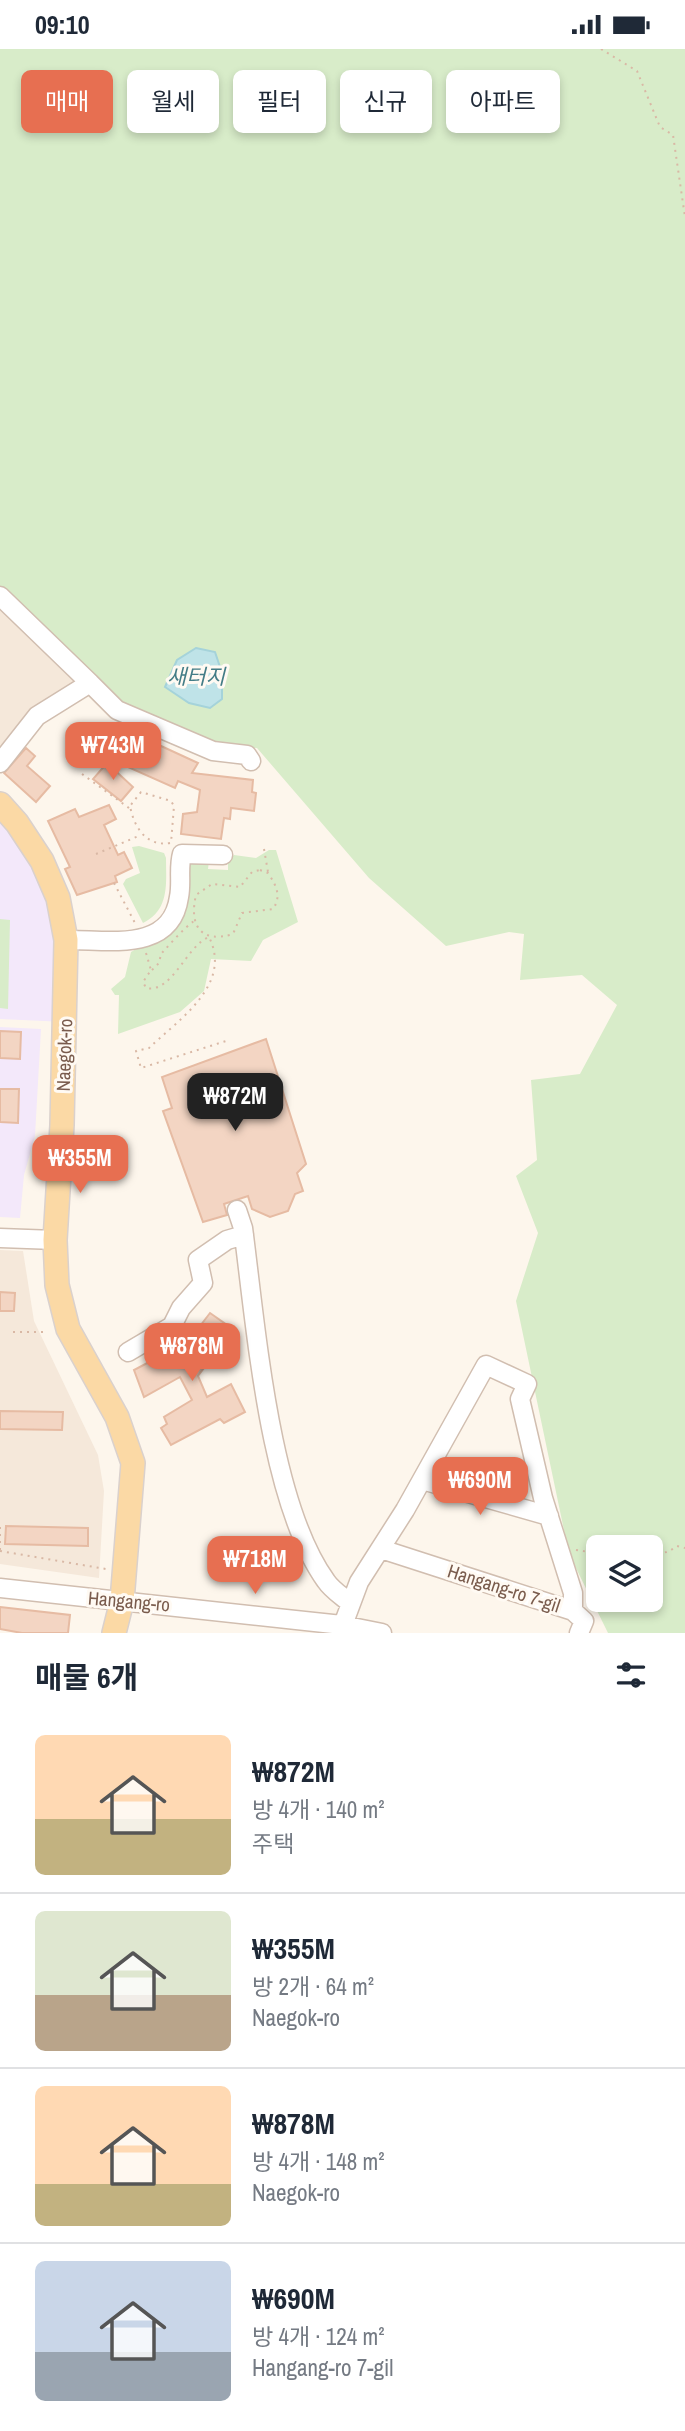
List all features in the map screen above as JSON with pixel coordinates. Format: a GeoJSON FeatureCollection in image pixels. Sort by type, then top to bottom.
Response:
{"type":"FeatureCollection","features":[{"type":"Feature","properties":{"kind":"main road","name":"Naegok-ro"},"geometry":{"type":"LineString","coordinates":[[0,804],[17,823],[42,861],[58,898],[66,940],[63,1112],[55,1240],[57,1285],[68,1329],[117,1417],[133,1463],[122,1601]]}},
{"type":"Feature","properties":{"kind":"main road"},"geometry":{"type":"LineString","coordinates":[[114,1633],[122,1601]]}},
{"type":"Feature","properties":{"kind":"main road"},"geometry":{"type":"LineString","coordinates":[[122,1601],[127,1633]]}},
{"type":"Feature","properties":{"kind":"street"},"geometry":{"type":"LineString","coordinates":[[0,596],[117,710],[212,751],[247,755],[251,761]]}},
{"type":"Feature","properties":{"kind":"street"},"geometry":{"type":"LineString","coordinates":[[0,763],[37,716],[89,683]]}},
{"type":"Feature","properties":{"kind":"street"},"geometry":{"type":"LineString","coordinates":[[66,940],[135,941],[163,928],[179,897],[176,848],[223,855]]}},
{"type":"Feature","properties":{"kind":"street"},"geometry":{"type":"LineString","coordinates":[[237,1210],[244,1235],[269,1407],[286,1489],[308,1552],[327,1584],[349,1603]]}},
{"type":"Feature","properties":{"kind":"street"},"geometry":{"type":"LineString","coordinates":[[128,1352],[172,1326],[181,1307],[203,1283],[198,1260],[227,1240],[244,1235]]}},
{"type":"Feature","properties":{"kind":"street"},"geometry":{"type":"LineString","coordinates":[[0,1238],[55,1240]]}},
{"type":"Feature","properties":{"kind":"street","name":"Hangang-ro 7-gil"},"geometry":{"type":"LineString","coordinates":[[341,1629],[349,1603],[486,1365],[527,1384],[520,1399],[549,1516],[573,1593],[573,1611],[381,1549]]}},
{"type":"Feature","properties":{"kind":"street"},"geometry":{"type":"LineString","coordinates":[[422,1480],[549,1516]]}},
{"type":"Feature","properties":{"kind":"street","name":"Hangang-ro"},"geometry":{"type":"LineString","coordinates":[[0,1588],[382,1633]]}},
{"type":"Feature","properties":{"kind":"street"},"geometry":{"type":"LineString","coordinates":[[573,1611],[584,1621],[579,1633]]}},
{"type":"Feature","properties":{"kind":"path"},"geometry":{"type":"LineString","coordinates":[[601,49],[637,71],[660,127],[673,135],[685,216]]}},
{"type":"Feature","properties":{"kind":"path"},"geometry":{"type":"LineString","coordinates":[[82,774],[130,809],[142,835],[151,841],[176,848],[174,806],[171,801],[141,792],[130,809]]}},
{"type":"Feature","properties":{"kind":"path"},"geometry":{"type":"LineString","coordinates":[[96,854],[142,835]]}},
{"type":"Feature","properties":{"kind":"path"},"geometry":{"type":"LineString","coordinates":[[195,921],[183,929],[180,937],[160,954],[157,968],[151,970],[143,982],[146,988],[160,987],[178,971],[195,946],[209,937],[233,934],[242,913],[273,909],[278,901],[278,892],[268,873],[264,849]]}},
{"type":"Feature","properties":{"kind":"path"},"geometry":{"type":"LineString","coordinates":[[226,1041],[141,1069],[136,1051],[149,1048],[208,992],[214,958],[209,937],[195,921],[196,895],[212,884],[240,887],[252,872],[268,873]]}},
{"type":"Feature","properties":{"kind":"path"},"geometry":{"type":"LineString","coordinates":[[114,883],[135,923]]}},
{"type":"Feature","properties":{"kind":"path"},"geometry":{"type":"LineString","coordinates":[[144,945],[151,970]]}},
{"type":"Feature","properties":{"kind":"path"},"geometry":{"type":"LineString","coordinates":[[13,1332],[45,1332]]}},
{"type":"Feature","properties":{"kind":"path"},"geometry":{"type":"LineString","coordinates":[[0,1527],[0,1551],[106,1569]]}},
{"type":"Feature","properties":{"kind":"path"},"geometry":{"type":"LineString","coordinates":[[568,1542],[578,1552],[586,1552]]}},
{"type":"Feature","properties":{"kind":"path"},"geometry":{"type":"LineString","coordinates":[[663,1553],[677,1546],[685,1548]]}},
{"type":"Feature","properties":{"kind":"shaded area"},"geometry":{"type":"Polygon","coordinates":[[[0,596],[90,683],[37,716],[0,763],[0,596]]]}},
{"type":"Feature","properties":{"kind":"shaded area"},"geometry":{"type":"Polygon","coordinates":[[[0,804],[58,898],[66,1022],[0,1019],[0,804]]]}},
{"type":"Feature","properties":{"kind":"shaded area"},"geometry":{"type":"Polygon","coordinates":[[[0,1027],[41,1029],[35,1136],[24,1175],[20,1218],[0,1217],[0,1027]]]}},
{"type":"Feature","properties":{"kind":"shaded area"},"geometry":{"type":"Polygon","coordinates":[[[0,1250],[23,1251],[34,1321],[98,1455],[104,1491],[99,1578],[0,1564],[0,1250]]]}},
{"type":"Feature","properties":{"kind":"green space"},"geometry":{"type":"Polygon","coordinates":[[[0,49],[685,49],[685,1633],[608,1633],[598,1612],[663,1612],[663,1535],[586,1535],[586,1588],[569,1554],[516,1301],[538,1233],[516,1176],[537,1160],[531,1080],[580,1074],[617,1005],[582,975],[520,980],[524,934],[509,932],[446,946],[369,878],[257,748],[214,746],[119,705],[0,596],[0,49]]]}},
{"type":"Feature","properties":{"kind":"green space"},"geometry":{"type":"Polygon","coordinates":[[[139,846],[164,853],[166,858],[165,895],[158,911],[143,923],[123,884],[126,879],[140,873],[132,847],[139,846]]]}},
{"type":"Feature","properties":{"kind":"green space"},"geometry":{"type":"Polygon","coordinates":[[[269,850],[276,850],[298,922],[263,940],[251,961],[211,959],[204,991],[180,1012],[118,1034],[119,995],[115,995],[111,989],[125,977],[131,952],[164,929],[185,906],[189,894],[187,860],[209,861],[208,869],[228,870],[228,862],[234,855],[256,858],[269,850]]]}},
{"type":"Feature","properties":{"kind":"green space"},"geometry":{"type":"Polygon","coordinates":[[[0,919],[10,920],[8,1009],[0,1008],[0,919]]]}},
{"type":"Feature","properties":{"kind":"water","name":"새터지"},"geometry":{"type":"Polygon","coordinates":[[[196,648],[215,652],[222,673],[222,699],[210,708],[189,703],[165,687],[177,660],[196,648]]]}},
{"type":"Feature","properties":{"kind":"building"},"geometry":{"type":"Polygon","coordinates":[[[135,734],[198,763],[192,773],[253,780],[252,792],[256,793],[254,811],[231,808],[230,819],[224,818],[221,839],[181,834],[183,814],[197,812],[200,790],[178,781],[175,788],[110,759],[127,738],[133,741],[135,734]]]}},
{"type":"Feature","properties":{"kind":"building"},"geometry":{"type":"Polygon","coordinates":[[[26,748],[35,756],[27,766],[50,786],[36,802],[4,773],[26,748]]]}},
{"type":"Feature","properties":{"kind":"building"},"geometry":{"type":"Polygon","coordinates":[[[107,763],[133,787],[121,801],[93,779],[107,763]]]}},
{"type":"Feature","properties":{"kind":"building"},"geometry":{"type":"Polygon","coordinates":[[[109,805],[116,819],[104,825],[118,855],[124,852],[132,868],[115,876],[117,882],[77,895],[65,869],[70,867],[48,821],[75,809],[79,817],[109,805]]]}},
{"type":"Feature","properties":{"kind":"building"},"geometry":{"type":"Polygon","coordinates":[[[0,1031],[21,1032],[20,1059],[0,1058],[0,1031]]]}},
{"type":"Feature","properties":{"kind":"building"},"geometry":{"type":"Polygon","coordinates":[[[266,1039],[306,1164],[297,1173],[303,1191],[295,1194],[288,1211],[270,1217],[252,1209],[248,1196],[224,1204],[227,1215],[203,1222],[163,1111],[172,1108],[162,1077],[266,1039]]]}},
{"type":"Feature","properties":{"kind":"building"},"geometry":{"type":"Polygon","coordinates":[[[0,1089],[19,1089],[18,1123],[0,1122],[0,1089]]]}},
{"type":"Feature","properties":{"kind":"building"},"geometry":{"type":"Polygon","coordinates":[[[0,1292],[15,1293],[14,1311],[0,1311],[0,1292]]]}},
{"type":"Feature","properties":{"kind":"building"},"geometry":{"type":"Polygon","coordinates":[[[210,1313],[227,1325],[218,1335],[225,1340],[198,1376],[207,1397],[231,1384],[245,1412],[224,1423],[220,1419],[171,1445],[161,1428],[167,1424],[164,1417],[192,1400],[180,1377],[144,1397],[134,1370],[170,1351],[174,1360],[210,1313]]]}},
{"type":"Feature","properties":{"kind":"building"},"geometry":{"type":"Polygon","coordinates":[[[0,1411],[63,1412],[62,1430],[0,1429],[0,1411]]]}},
{"type":"Feature","properties":{"kind":"building"},"geometry":{"type":"Polygon","coordinates":[[[6,1526],[88,1528],[88,1546],[5,1544],[6,1526]]]}},
{"type":"Feature","properties":{"kind":"building"},"geometry":{"type":"Polygon","coordinates":[[[0,1607],[70,1615],[68,1633],[22,1633],[0,1629],[0,1607]]]}}]}
